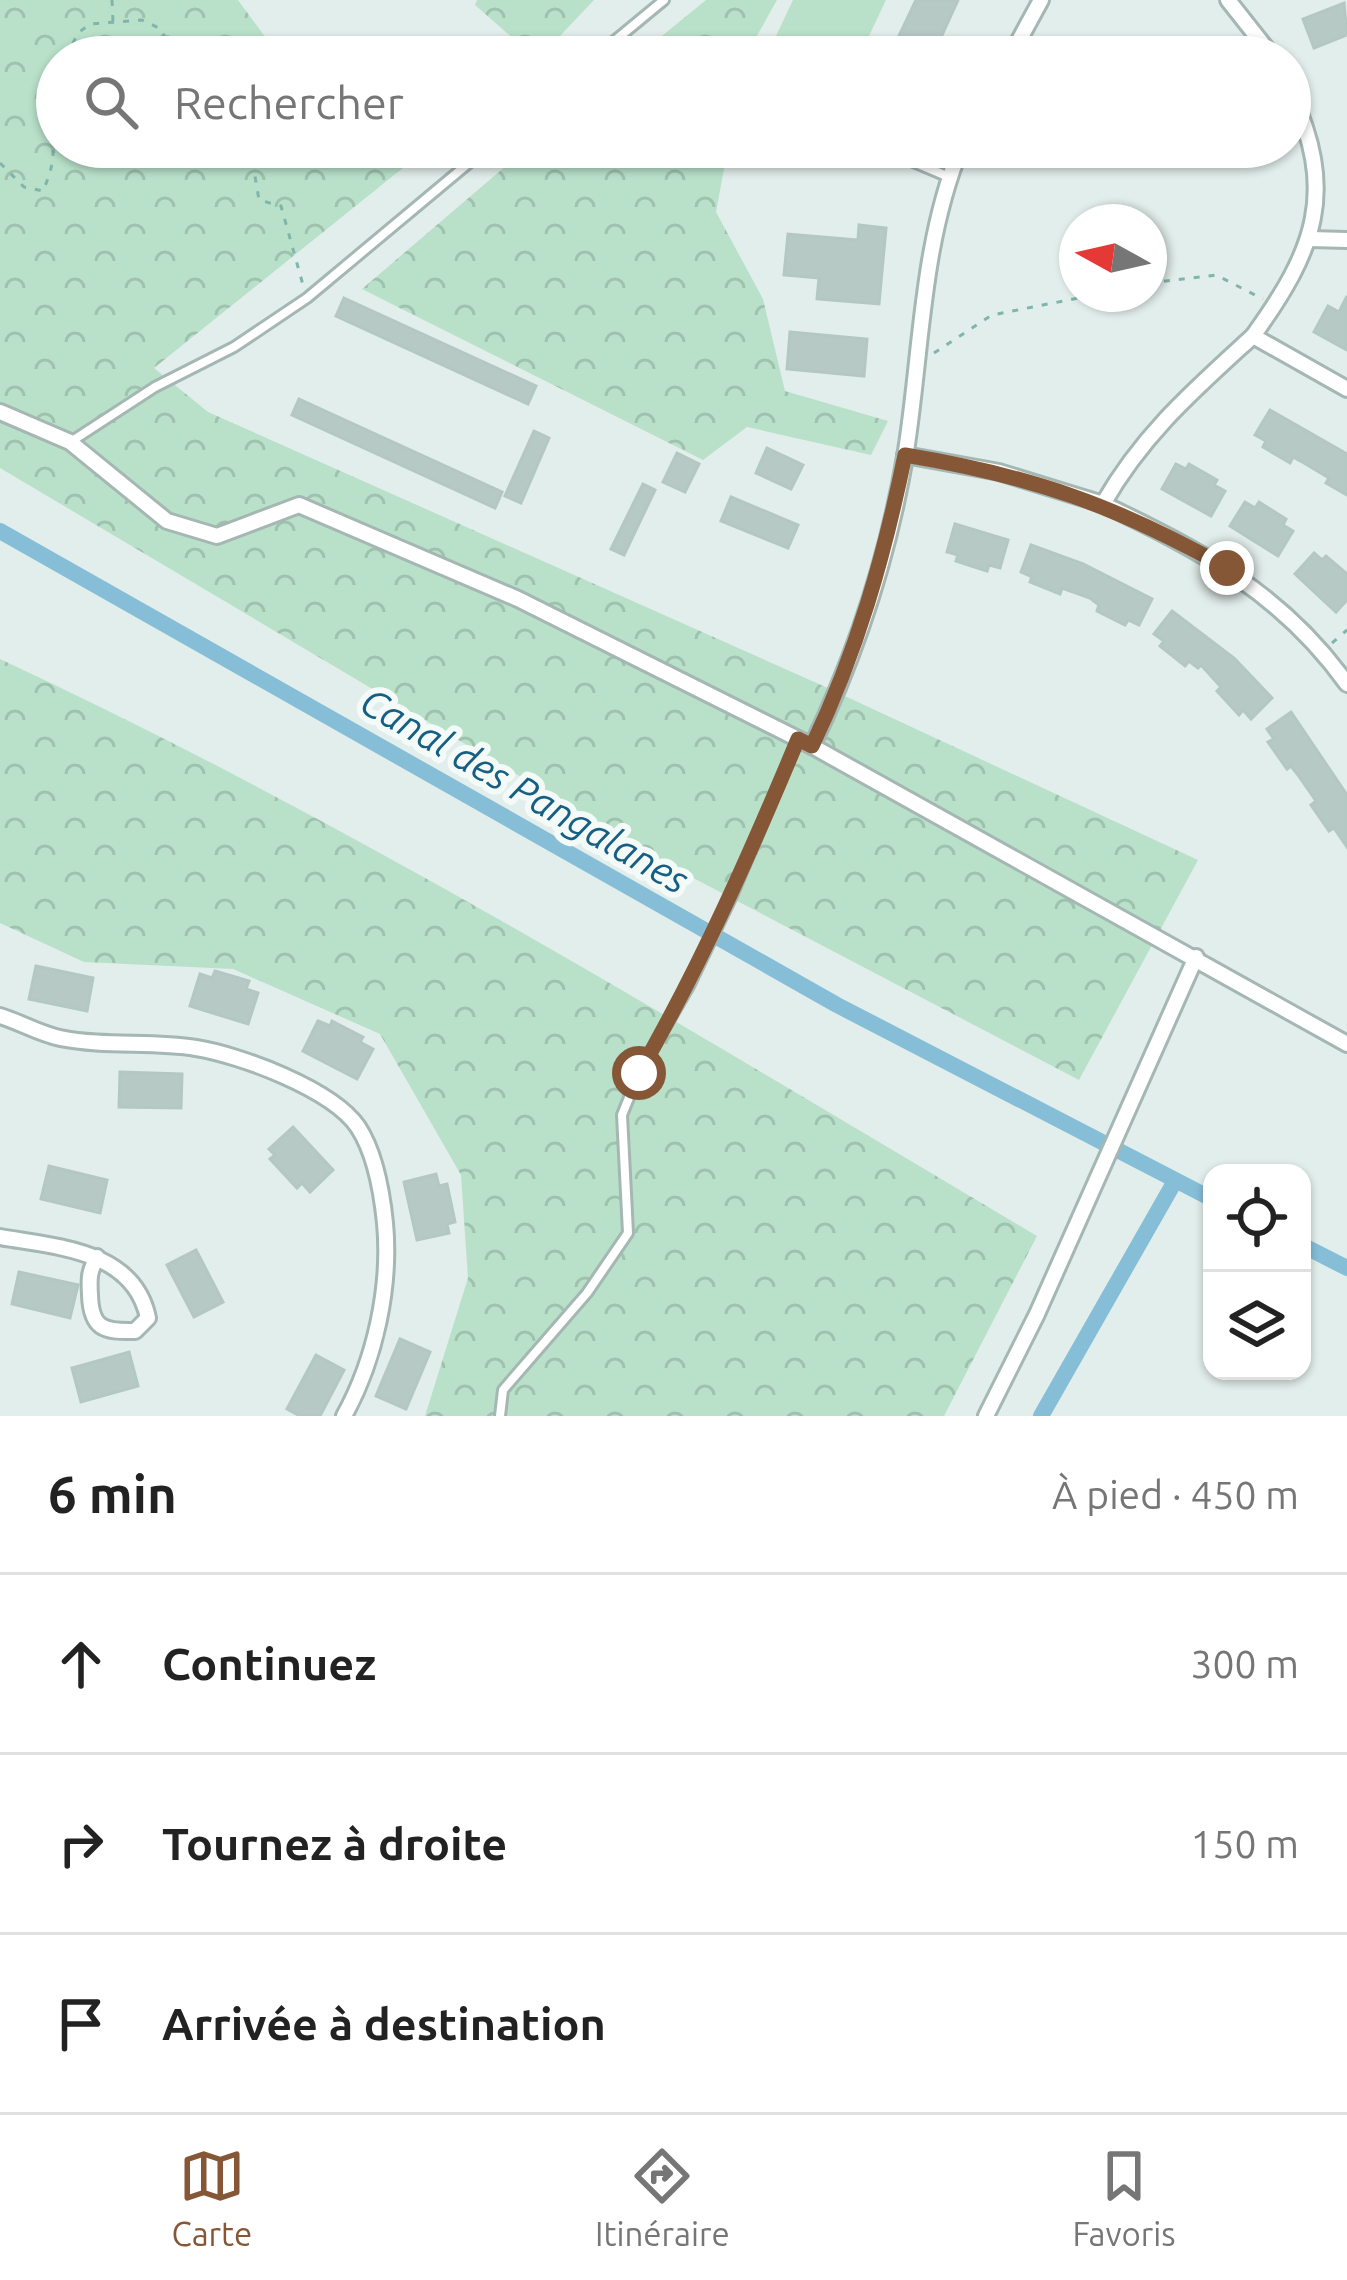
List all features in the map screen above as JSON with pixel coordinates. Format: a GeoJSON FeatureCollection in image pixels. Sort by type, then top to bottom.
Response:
{"type":"FeatureCollection","features":[{"type":"Feature","properties":{"kind":"street"},"geometry":{"type":"LineString","coordinates":[[1021,36],[1041,0]]}},
{"type":"Feature","properties":{"kind":"street"},"geometry":{"type":"LineString","coordinates":[[1228,0],[1256,36]]}},
{"type":"Feature","properties":{"kind":"street"},"geometry":{"type":"LineString","coordinates":[[1103,504],[1132,454],[1253,336],[1274,307],[1310,239],[1316,202],[1311,154]]}},
{"type":"Feature","properties":{"kind":"street"},"geometry":{"type":"LineString","coordinates":[[805,743],[844,679],[870,604],[905,455],[934,223],[953,168]]}},
{"type":"Feature","properties":{"kind":"street"},"geometry":{"type":"LineString","coordinates":[[1310,239],[1347,240]]}},
{"type":"Feature","properties":{"kind":"street"},"geometry":{"type":"LineString","coordinates":[[1253,336],[1347,389]]}},
{"type":"Feature","properties":{"kind":"street"},"geometry":{"type":"LineString","coordinates":[[0,412],[70,442],[166,521],[217,536],[299,505],[518,599],[805,743],[1347,1044]]}},
{"type":"Feature","properties":{"kind":"street"},"geometry":{"type":"LineString","coordinates":[[905,455],[999,472],[1103,504],[1227,568],[1273,602],[1347,684]]}},
{"type":"Feature","properties":{"kind":"street"},"geometry":{"type":"LineString","coordinates":[[986,1416],[1037,1315],[1196,957]]}},
{"type":"Feature","properties":{"kind":"street"},"geometry":{"type":"LineString","coordinates":[[0,1016],[55,1037],[199,1048],[240,1060],[314,1091],[357,1125],[383,1204],[388,1258],[371,1348],[359,1388],[344,1416]]}},
{"type":"Feature","properties":{"kind":"street"},"geometry":{"type":"LineString","coordinates":[[0,1237],[97,1256],[119,1269],[144,1298],[148,1318],[135,1331],[112,1331],[89,1312],[88,1274],[97,1256]]}},
{"type":"Feature","properties":{"kind":"lane"},"geometry":{"type":"LineString","coordinates":[[621,36],[664,0]]}},
{"type":"Feature","properties":{"kind":"lane"},"geometry":{"type":"LineString","coordinates":[[70,442],[155,387],[234,347],[307,298],[463,168]]}},
{"type":"Feature","properties":{"kind":"lane"},"geometry":{"type":"LineString","coordinates":[[928,168],[949,177]]}},
{"type":"Feature","properties":{"kind":"lane"},"geometry":{"type":"LineString","coordinates":[[500,1416],[503,1390],[586,1293],[628,1233],[622,1115],[805,743]]}},
{"type":"Feature","properties":{"kind":"path"},"geometry":{"type":"LineString","coordinates":[[112,0],[113,25]]}},
{"type":"Feature","properties":{"kind":"path"},"geometry":{"type":"LineString","coordinates":[[76,36],[90,25],[142,20],[161,29],[164,36]]}},
{"type":"Feature","properties":{"kind":"path"},"geometry":{"type":"LineString","coordinates":[[0,163],[24,187],[44,191],[50,168]]}},
{"type":"Feature","properties":{"kind":"path"},"geometry":{"type":"LineString","coordinates":[[254,168],[259,200],[281,206],[307,298]]}},
{"type":"Feature","properties":{"kind":"path"},"geometry":{"type":"LineString","coordinates":[[1167,281],[1216,275],[1274,307]]}},
{"type":"Feature","properties":{"kind":"path"},"geometry":{"type":"LineString","coordinates":[[917,367],[992,315],[1059,302]]}},
{"type":"Feature","properties":{"kind":"path"},"geometry":{"type":"LineString","coordinates":[[1321,652],[1347,630]]}},
{"type":"Feature","properties":{"kind":"green space"},"geometry":{"type":"Polygon","coordinates":[[[0,0],[238,0],[265,36],[36,36],[36,168],[403,168],[154,368],[208,412],[819,684],[1198,860],[1079,1080],[676,869],[0,468],[0,0]]]}},
{"type":"Feature","properties":{"kind":"green space"},"geometry":{"type":"Polygon","coordinates":[[[477,0],[594,0],[560,36],[510,36],[475,5],[477,0]]]}},
{"type":"Feature","properties":{"kind":"green space"},"geometry":{"type":"Polygon","coordinates":[[[706,0],[777,0],[757,36],[662,36],[706,0]]]}},
{"type":"Feature","properties":{"kind":"green space"},"geometry":{"type":"Polygon","coordinates":[[[793,0],[886,0],[869,36],[776,36],[793,0]]]}},
{"type":"Feature","properties":{"kind":"green space"},"geometry":{"type":"Polygon","coordinates":[[[503,168],[724,168],[716,212],[763,299],[785,391],[888,421],[871,455],[747,427],[703,460],[362,289],[503,168]]]}},
{"type":"Feature","properties":{"kind":"green space"},"geometry":{"type":"Polygon","coordinates":[[[0,659],[134,723],[396,862],[1037,1236],[944,1416],[425,1416],[468,1278],[461,1175],[380,1034],[233,969],[84,962],[0,923],[0,659]]]}},
{"type":"Feature","properties":{"kind":"building"},"geometry":{"type":"Polygon","coordinates":[[[916,0],[958,0],[942,36],[899,36],[916,0]]]}},
{"type":"Feature","properties":{"kind":"building"},"geometry":{"type":"Polygon","coordinates":[[[1344,3],[1347,35],[1314,48],[1303,19],[1344,3]]]}},
{"type":"Feature","properties":{"kind":"building"},"geometry":{"type":"Polygon","coordinates":[[[859,225],[886,228],[879,304],[817,299],[819,278],[784,275],[788,234],[858,240],[859,225]]]}},
{"type":"Feature","properties":{"kind":"building"},"geometry":{"type":"Polygon","coordinates":[[[1347,296],[1347,350],[1314,332],[1328,306],[1339,312],[1347,296]]]}},
{"type":"Feature","properties":{"kind":"building"},"geometry":{"type":"Polygon","coordinates":[[[344,298],[536,386],[528,404],[336,316],[344,298]]]}},
{"type":"Feature","properties":{"kind":"building"},"geometry":{"type":"Polygon","coordinates":[[[790,332],[867,339],[864,376],[787,369],[790,332]]]}},
{"type":"Feature","properties":{"kind":"building"},"geometry":{"type":"Polygon","coordinates":[[[299,399],[502,492],[495,508],[292,415],[299,399]]]}},
{"type":"Feature","properties":{"kind":"building"},"geometry":{"type":"Polygon","coordinates":[[[1270,410],[1347,454],[1347,495],[1304,463],[1293,457],[1290,463],[1263,447],[1266,441],[1255,435],[1270,410]]]}},
{"type":"Feature","properties":{"kind":"building"},"geometry":{"type":"Polygon","coordinates":[[[534,431],[549,438],[521,503],[505,496],[534,431]]]}},
{"type":"Feature","properties":{"kind":"building"},"geometry":{"type":"Polygon","coordinates":[[[767,448],[803,465],[791,489],[756,473],[767,448]]]}},
{"type":"Feature","properties":{"kind":"building"},"geometry":{"type":"Polygon","coordinates":[[[677,453],[699,464],[685,492],[663,482],[677,453]]]}},
{"type":"Feature","properties":{"kind":"building"},"geometry":{"type":"Polygon","coordinates":[[[1176,464],[1186,469],[1189,464],[1217,480],[1214,485],[1225,491],[1211,516],[1162,489],[1176,464]]]}},
{"type":"Feature","properties":{"kind":"building"},"geometry":{"type":"Polygon","coordinates":[[[643,484],[655,490],[624,555],[611,549],[643,484]]]}},
{"type":"Feature","properties":{"kind":"building"},"geometry":{"type":"Polygon","coordinates":[[[731,497],[798,525],[788,548],[721,521],[731,497]]]}},
{"type":"Feature","properties":{"kind":"building"},"geometry":{"type":"Polygon","coordinates":[[[1245,502],[1255,508],[1259,502],[1286,519],[1283,525],[1293,531],[1278,556],[1230,526],[1245,502]]]}},
{"type":"Feature","properties":{"kind":"building"},"geometry":{"type":"Polygon","coordinates":[[[955,524],[1008,540],[1000,568],[989,565],[987,571],[956,561],[958,555],[947,552],[955,524]]]}},
{"type":"Feature","properties":{"kind":"building"},"geometry":{"type":"Polygon","coordinates":[[[1031,545],[1083,564],[1152,599],[1139,625],[1128,620],[1125,625],[1097,611],[1099,605],[1090,598],[1062,588],[1060,594],[1030,582],[1032,577],[1021,572],[1031,545]]]}},
{"type":"Feature","properties":{"kind":"building"},"geometry":{"type":"Polygon","coordinates":[[[1314,553],[1322,560],[1326,556],[1347,574],[1347,600],[1336,612],[1295,574],[1314,553]]]}},
{"type":"Feature","properties":{"kind":"building"},"geometry":{"type":"Polygon","coordinates":[[[1172,611],[1234,658],[1272,698],[1251,719],[1243,710],[1239,715],[1201,665],[1198,668],[1189,661],[1185,666],[1160,646],[1164,641],[1154,634],[1172,611]]]}},
{"type":"Feature","properties":{"kind":"building"},"geometry":{"type":"Polygon","coordinates":[[[1291,712],[1347,795],[1347,847],[1334,828],[1329,831],[1311,805],[1316,801],[1268,742],[1274,739],[1267,729],[1291,712]]]}},
{"type":"Feature","properties":{"kind":"building"},"geometry":{"type":"Polygon","coordinates":[[[36,966],[93,978],[87,1011],[29,999],[36,966]]]}},
{"type":"Feature","properties":{"kind":"building"},"geometry":{"type":"Polygon","coordinates":[[[215,971],[249,981],[246,989],[258,993],[248,1024],[190,1006],[200,974],[212,978],[215,971]]]}},
{"type":"Feature","properties":{"kind":"building"},"geometry":{"type":"Polygon","coordinates":[[[318,1021],[330,1026],[332,1021],[363,1037],[360,1042],[373,1049],[357,1079],[303,1051],[318,1021]]]}},
{"type":"Feature","properties":{"kind":"building"},"geometry":{"type":"Polygon","coordinates":[[[120,1072],[182,1074],[181,1108],[119,1107],[120,1072]]]}},
{"type":"Feature","properties":{"kind":"building"},"geometry":{"type":"Polygon","coordinates":[[[293,1127],[333,1170],[310,1192],[302,1183],[297,1188],[270,1159],[275,1155],[269,1149],[293,1127]]]}},
{"type":"Feature","properties":{"kind":"building"},"geometry":{"type":"Polygon","coordinates":[[[49,1166],[107,1180],[100,1213],[41,1199],[49,1166]]]}},
{"type":"Feature","properties":{"kind":"building"},"geometry":{"type":"Polygon","coordinates":[[[436,1174],[439,1186],[447,1184],[455,1222],[447,1224],[449,1233],[417,1240],[404,1182],[436,1174]]]}},
{"type":"Feature","properties":{"kind":"building"},"geometry":{"type":"Polygon","coordinates":[[[196,1250],[223,1302],[194,1317],[167,1265],[196,1250]]]}},
{"type":"Feature","properties":{"kind":"building"},"geometry":{"type":"Polygon","coordinates":[[[19,1272],[78,1285],[70,1318],[12,1304],[19,1272]]]}},
{"type":"Feature","properties":{"kind":"building"},"geometry":{"type":"Polygon","coordinates":[[[400,1339],[430,1352],[406,1409],[376,1396],[400,1339]]]}},
{"type":"Feature","properties":{"kind":"building"},"geometry":{"type":"Polygon","coordinates":[[[129,1352],[138,1386],[81,1402],[72,1368],[129,1352]]]}},
{"type":"Feature","properties":{"kind":"building"},"geometry":{"type":"Polygon","coordinates":[[[316,1355],[344,1370],[320,1416],[300,1416],[287,1409],[316,1355]]]}},
{"type":"Feature","properties":{"kind":"waterway","name":"Canal des Pangalanes"},"geometry":{"type":"LineString","coordinates":[[0,531],[837,1005],[1203,1194]]}},
{"type":"Feature","properties":{"kind":"waterway"},"geometry":{"type":"LineString","coordinates":[[1041,1416],[1175,1181]]}},
{"type":"Feature","properties":{"kind":"waterway","name":"Canal des Pangalanes"},"geometry":{"type":"LineString","coordinates":[[1311,1250],[1347,1268]]}},
{"type":"Feature","properties":{"kind":"route"},"geometry":{"type":"LineString","coordinates":[[639,1073],[689,986],[732,896],[798,739],[812,746],[844,679],[889,535],[905,455],[999,472],[1103,504],[1227,568]]}}]}
